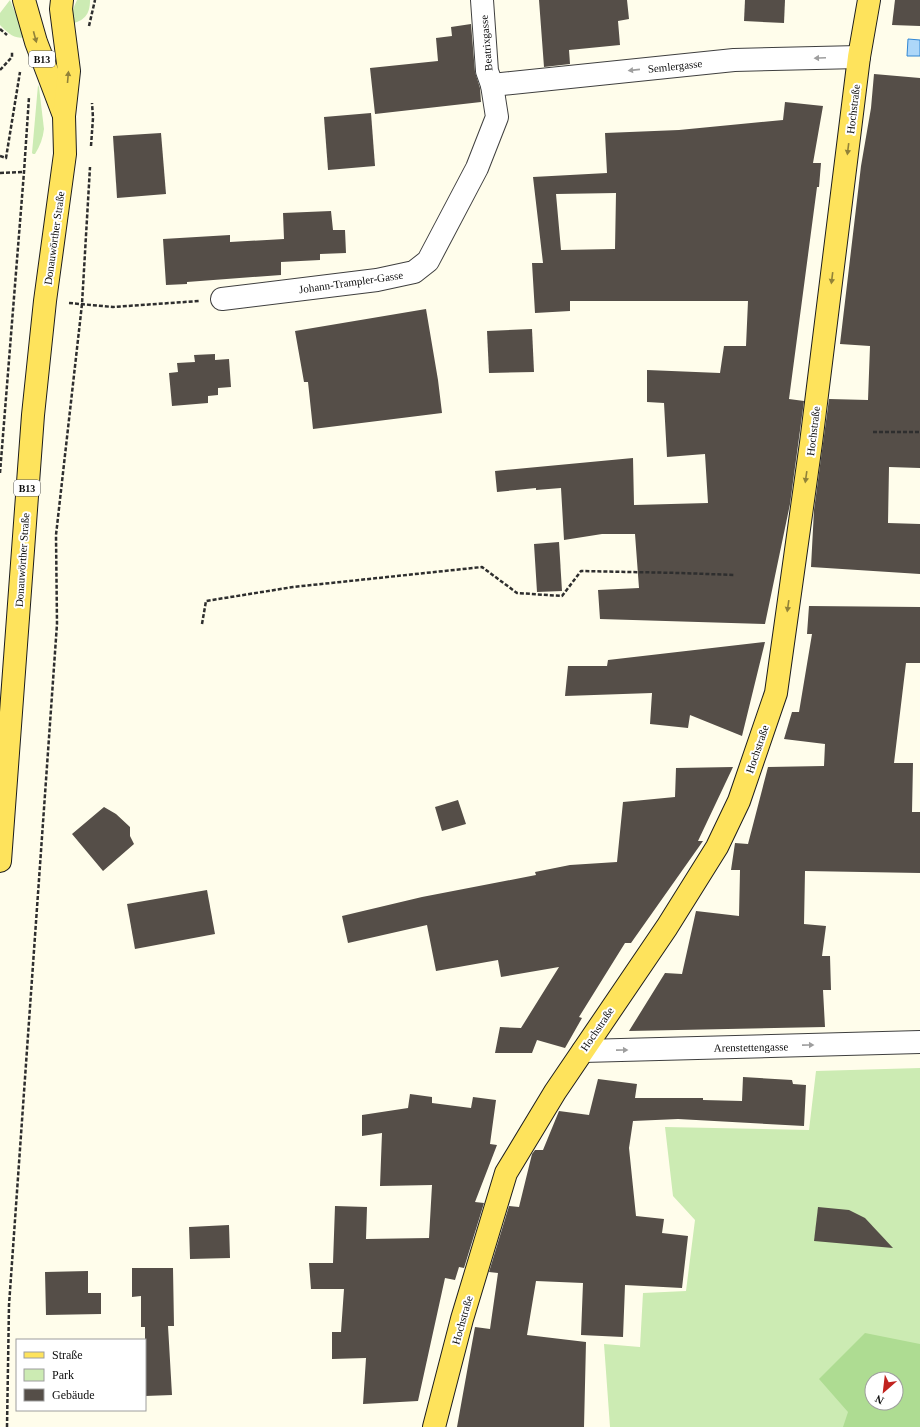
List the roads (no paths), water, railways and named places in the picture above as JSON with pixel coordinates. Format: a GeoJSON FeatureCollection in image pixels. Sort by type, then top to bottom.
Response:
{"type":"FeatureCollection","features":[{"type":"Feature","properties":{"kind":"main road","name":"Donauwörther Straße"},"geometry":{"type":"LineString","coordinates":[[24,0],[36,42],[64,116]]}},
{"type":"Feature","properties":{"kind":"main road","name":"Donauwörther Straße"},"geometry":{"type":"LineString","coordinates":[[0,861],[33,415],[45,302],[65,154],[64,116],[69,71],[61,9],[62,0]]}},
{"type":"Feature","properties":{"kind":"main road","name":"Hochstraße"},"geometry":{"type":"LineString","coordinates":[[434,1427],[462,1319],[506,1173],[555,1092],[667,927],[717,847],[739,801],[776,692],[811,443],[859,57],[869,0]]}},
{"type":"Feature","properties":{"kind":"street","name":"Beatrixgasse"},"geometry":{"type":"LineString","coordinates":[[482,0],[487,71],[492,85]]}},
{"type":"Feature","properties":{"kind":"street","name":"Semlergasse"},"geometry":{"type":"LineString","coordinates":[[492,85],[734,60],[859,57]]}},
{"type":"Feature","properties":{"kind":"street","name":"Johann-Trampler-Gasse"},"geometry":{"type":"LineString","coordinates":[[222,300],[377,280],[414,272],[428,262],[477,168],[497,117],[492,85]]}},
{"type":"Feature","properties":{"kind":"street","name":"Arenstettengasse"},"geometry":{"type":"LineString","coordinates":[[583,1051],[920,1042]]}},
{"type":"Feature","properties":{"kind":"water"},"geometry":{"type":"Polygon","coordinates":[[[908,39],[920,40],[920,56],[907,56],[908,39]]]}}]}
